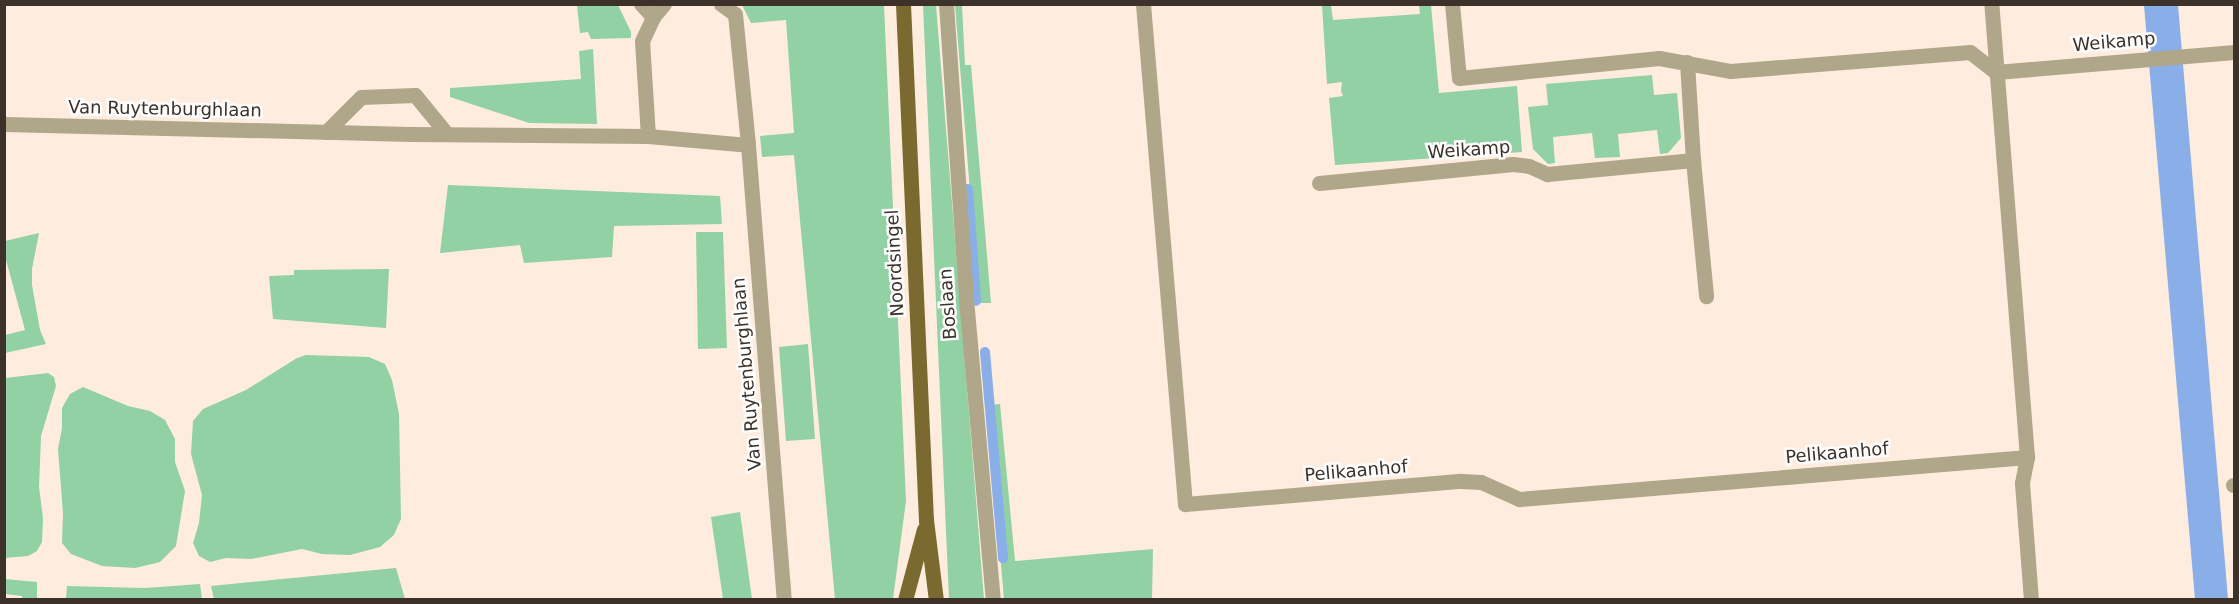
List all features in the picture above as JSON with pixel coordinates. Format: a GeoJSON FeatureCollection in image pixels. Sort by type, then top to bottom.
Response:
{"type":"FeatureCollection","features":[{"type":"Feature","properties":{"kind":"main road","name":"Noordsingel"},"geometry":{"type":"LineString","coordinates":[[903,4],[926,520],[936,600]]}},
{"type":"Feature","properties":{"kind":"main road","name":"Noordsingel"},"geometry":{"type":"LineString","coordinates":[[905,600],[926,520]]}},
{"type":"Feature","properties":{"kind":"street"},"geometry":{"type":"LineString","coordinates":[[641,4],[653,17]]}},
{"type":"Feature","properties":{"kind":"street"},"geometry":{"type":"LineString","coordinates":[[648,136],[642,40],[653,17],[664,4]]}},
{"type":"Feature","properties":{"kind":"street","name":"Van Ruytenburghlaan"},"geometry":{"type":"LineString","coordinates":[[721,4],[735,14],[748,145],[784,600]]}},
{"type":"Feature","properties":{"kind":"street","name":"Boslaan"},"geometry":{"type":"LineString","coordinates":[[946,4],[968,322],[993,600]]}},
{"type":"Feature","properties":{"kind":"street","name":"Pelikaanhof"},"geometry":{"type":"LineString","coordinates":[[1143,4],[1185,504],[1461,481],[1481,482],[1519,499],[2027,457]]}},
{"type":"Feature","properties":{"kind":"street"},"geometry":{"type":"LineString","coordinates":[[1452,4],[1460,78],[1659,58],[1730,71],[1970,52],[1996,72]]}},
{"type":"Feature","properties":{"kind":"street"},"geometry":{"type":"LineString","coordinates":[[1991,4],[2027,457],[2022,483],[2031,600]]}},
{"type":"Feature","properties":{"kind":"street","name":"Weikamp"},"geometry":{"type":"LineString","coordinates":[[1996,72],[2235,52]]}},
{"type":"Feature","properties":{"kind":"street"},"geometry":{"type":"LineString","coordinates":[[1687,62],[1693,160],[1706,296]]}},
{"type":"Feature","properties":{"kind":"street"},"geometry":{"type":"LineString","coordinates":[[326,132],[361,97],[415,95],[446,133]]}},
{"type":"Feature","properties":{"kind":"street","name":"Van Ruytenburghlaan"},"geometry":{"type":"LineString","coordinates":[[4,124],[326,132],[648,136],[748,145]]}},
{"type":"Feature","properties":{"kind":"street","name":"Weikamp"},"geometry":{"type":"LineString","coordinates":[[1319,183],[1513,164],[1529,166],[1547,174],[1693,160]]}},
{"type":"Feature","properties":{"kind":"green space"},"geometry":{"type":"Polygon","coordinates":[[[577,5],[618,5],[631,32],[631,38],[591,39],[588,32],[580,33],[577,5]]]}},
{"type":"Feature","properties":{"kind":"green space"},"geometry":{"type":"Polygon","coordinates":[[[742,5],[884,5],[906,501],[893,599],[835,599],[794,155],[762,157],[760,136],[794,133],[786,20],[751,23],[742,5]]]}},
{"type":"Feature","properties":{"kind":"green space"},"geometry":{"type":"Polygon","coordinates":[[[923,5],[936,5],[984,599],[949,599],[923,5]]]}},
{"type":"Feature","properties":{"kind":"green space"},"geometry":{"type":"Polygon","coordinates":[[[955,5],[962,5],[965,65],[971,65],[991,303],[979,303],[955,5]]]}},
{"type":"Feature","properties":{"kind":"green space"},"geometry":{"type":"Polygon","coordinates":[[[1322,5],[1331,5],[1333,20],[1420,14],[1419,5],[1431,5],[1439,93],[1517,86],[1522,152],[1335,165],[1329,98],[1343,96],[1342,82],[1327,84],[1322,5]]]}},
{"type":"Feature","properties":{"kind":"green space"},"geometry":{"type":"Polygon","coordinates":[[[593,49],[597,124],[529,123],[450,97],[450,88],[581,79],[579,51],[593,49]]]}},
{"type":"Feature","properties":{"kind":"green space"},"geometry":{"type":"Polygon","coordinates":[[[1652,75],[1654,95],[1677,93],[1681,138],[1668,153],[1660,154],[1657,130],[1618,134],[1620,157],[1595,158],[1592,133],[1553,137],[1555,163],[1548,164],[1533,149],[1528,107],[1548,105],[1546,84],[1652,75]]]}},
{"type":"Feature","properties":{"kind":"green space"},"geometry":{"type":"Polygon","coordinates":[[[448,185],[720,196],[722,224],[614,226],[612,257],[524,263],[520,245],[440,253],[448,185]]]}},
{"type":"Feature","properties":{"kind":"green space"},"geometry":{"type":"Polygon","coordinates":[[[696,232],[723,232],[727,348],[698,349],[696,232]]]}},
{"type":"Feature","properties":{"kind":"green space"},"geometry":{"type":"Polygon","coordinates":[[[39,233],[32,269],[32,285],[40,330],[46,344],[5,353],[5,335],[25,330],[5,256],[5,241],[39,233]]]}},
{"type":"Feature","properties":{"kind":"green space"},"geometry":{"type":"Polygon","coordinates":[[[389,269],[386,328],[273,319],[269,276],[294,275],[294,270],[389,269]]]}},
{"type":"Feature","properties":{"kind":"green space"},"geometry":{"type":"Polygon","coordinates":[[[808,344],[815,439],[786,441],[779,347],[808,344]]]}},
{"type":"Feature","properties":{"kind":"green space"},"geometry":{"type":"Polygon","coordinates":[[[306,355],[369,357],[385,364],[392,380],[399,414],[401,519],[394,535],[380,547],[350,555],[322,554],[302,549],[251,559],[226,558],[210,562],[199,556],[193,543],[199,523],[202,495],[191,454],[193,421],[203,409],[246,390],[297,358],[306,355]]]}},
{"type":"Feature","properties":{"kind":"green space"},"geometry":{"type":"Polygon","coordinates":[[[48,373],[54,377],[56,386],[41,436],[39,487],[43,518],[42,542],[37,551],[28,556],[5,558],[5,378],[48,373]]]}},
{"type":"Feature","properties":{"kind":"green space"},"geometry":{"type":"Polygon","coordinates":[[[83,387],[128,406],[150,411],[165,420],[175,439],[175,462],[185,491],[176,546],[160,562],[135,568],[102,566],[71,554],[62,543],[63,513],[58,449],[62,428],[62,408],[70,394],[83,387]]]}},
{"type":"Feature","properties":{"kind":"green space"},"geometry":{"type":"Polygon","coordinates":[[[1000,404],[1015,561],[1153,549],[1152,599],[1004,599],[987,405],[1000,404]]]}},
{"type":"Feature","properties":{"kind":"green space"},"geometry":{"type":"Polygon","coordinates":[[[740,512],[752,599],[723,599],[711,517],[740,512]]]}},
{"type":"Feature","properties":{"kind":"green space"},"geometry":{"type":"Polygon","coordinates":[[[396,568],[405,599],[214,599],[211,586],[396,568]]]}},
{"type":"Feature","properties":{"kind":"green space"},"geometry":{"type":"Polygon","coordinates":[[[5,579],[37,582],[37,599],[22,599],[22,596],[5,594],[5,579]]]}},
{"type":"Feature","properties":{"kind":"green space"},"geometry":{"type":"Polygon","coordinates":[[[200,584],[202,599],[66,599],[67,586],[145,588],[200,584]]]}},
{"type":"Feature","properties":{"kind":"water"},"geometry":{"type":"Polygon","coordinates":[[[2144,5],[2178,5],[2228,599],[2195,599],[2144,5]]]}},
{"type":"Feature","properties":{"kind":"waterway"},"geometry":{"type":"LineString","coordinates":[[968,189],[976,301]]}},
{"type":"Feature","properties":{"kind":"waterway"},"geometry":{"type":"LineString","coordinates":[[985,352],[1003,558]]}}]}
